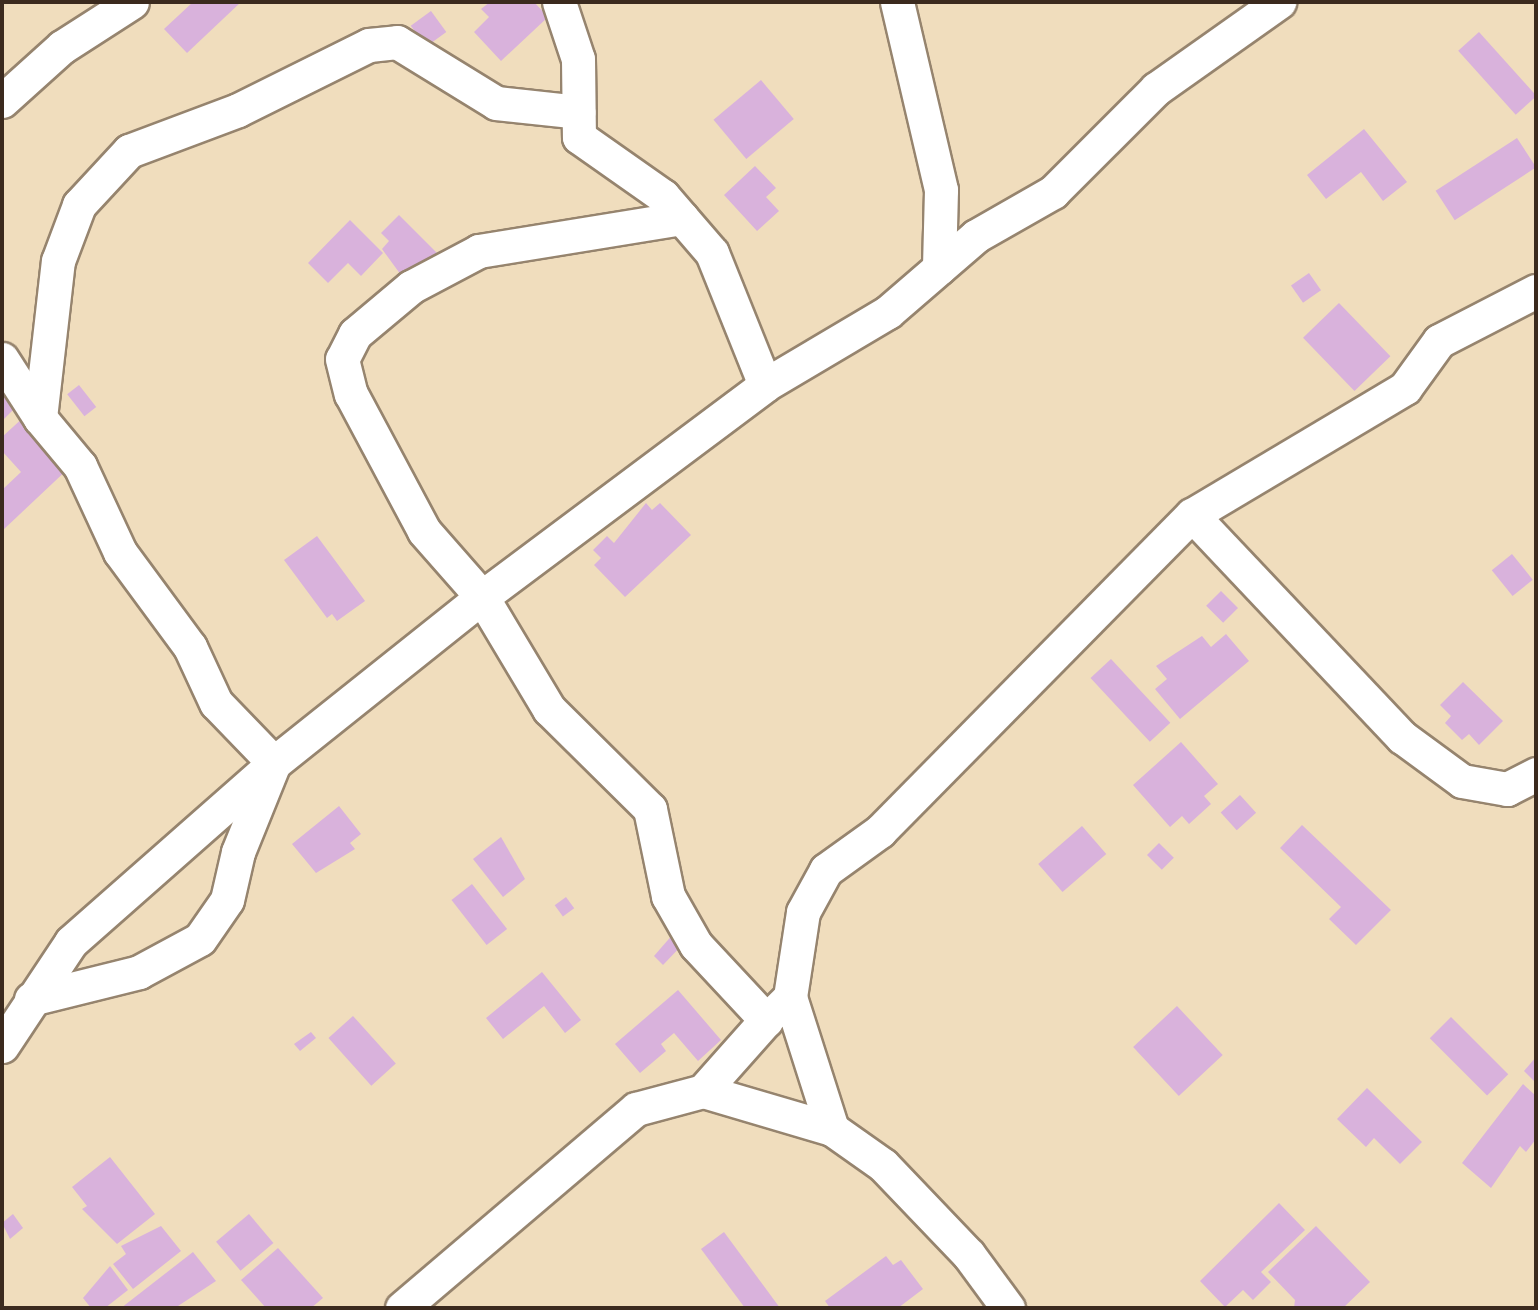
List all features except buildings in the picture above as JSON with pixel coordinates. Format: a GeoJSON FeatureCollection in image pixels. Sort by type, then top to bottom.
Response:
{"type":"FeatureCollection","features":[{"type":"Feature","properties":{"kind":"street"},"geometry":{"type":"LineString","coordinates":[[2,100],[62,47],[132,2]]}},
{"type":"Feature","properties":{"kind":"street"},"geometry":{"type":"LineString","coordinates":[[559,2],[578,59],[579,137],[663,196],[712,253],[765,385]]}},
{"type":"Feature","properties":{"kind":"street"},"geometry":{"type":"LineString","coordinates":[[897,2],[941,190],[939,268]]}},
{"type":"Feature","properties":{"kind":"street"},"geometry":{"type":"LineString","coordinates":[[2,1046],[71,942],[274,763],[482,597],[765,385],[888,312],[976,236],[1053,192],[1156,89],[1279,2]]}},
{"type":"Feature","properties":{"kind":"street"},"geometry":{"type":"LineString","coordinates":[[40,418],[58,261],[79,205],[129,151],[238,110],[369,45],[397,42],[480,98],[579,112]]}},
{"type":"Feature","properties":{"kind":"street"},"geometry":{"type":"LineString","coordinates":[[682,218],[479,251],[411,287],[355,334],[342,359],[351,394],[424,531],[482,597],[549,709],[650,808],[668,896],[696,945],[766,1020]]}},
{"type":"Feature","properties":{"kind":"street"},"geometry":{"type":"LineString","coordinates":[[832,1129],[790,997],[803,912],[827,870],[880,831],[1192,515],[1405,387],[1439,341],[1536,291]]}},
{"type":"Feature","properties":{"kind":"street"},"geometry":{"type":"LineString","coordinates":[[2,359],[40,418],[80,466],[120,552],[190,647],[216,703],[274,763]]}},
{"type":"Feature","properties":{"kind":"street"},"geometry":{"type":"LineString","coordinates":[[1192,515],[1402,737],[1462,781],[1507,789],[1536,774]]}},
{"type":"Feature","properties":{"kind":"street"},"geometry":{"type":"LineString","coordinates":[[32,999],[139,972],[200,939],[227,900],[238,852],[274,763]]}},
{"type":"Feature","properties":{"kind":"street"},"geometry":{"type":"LineString","coordinates":[[703,1091],[790,997]]}},
{"type":"Feature","properties":{"kind":"street"},"geometry":{"type":"LineString","coordinates":[[402,1308],[636,1109],[703,1091],[832,1129],[883,1165],[969,1255],[1007,1308]]}}]}
